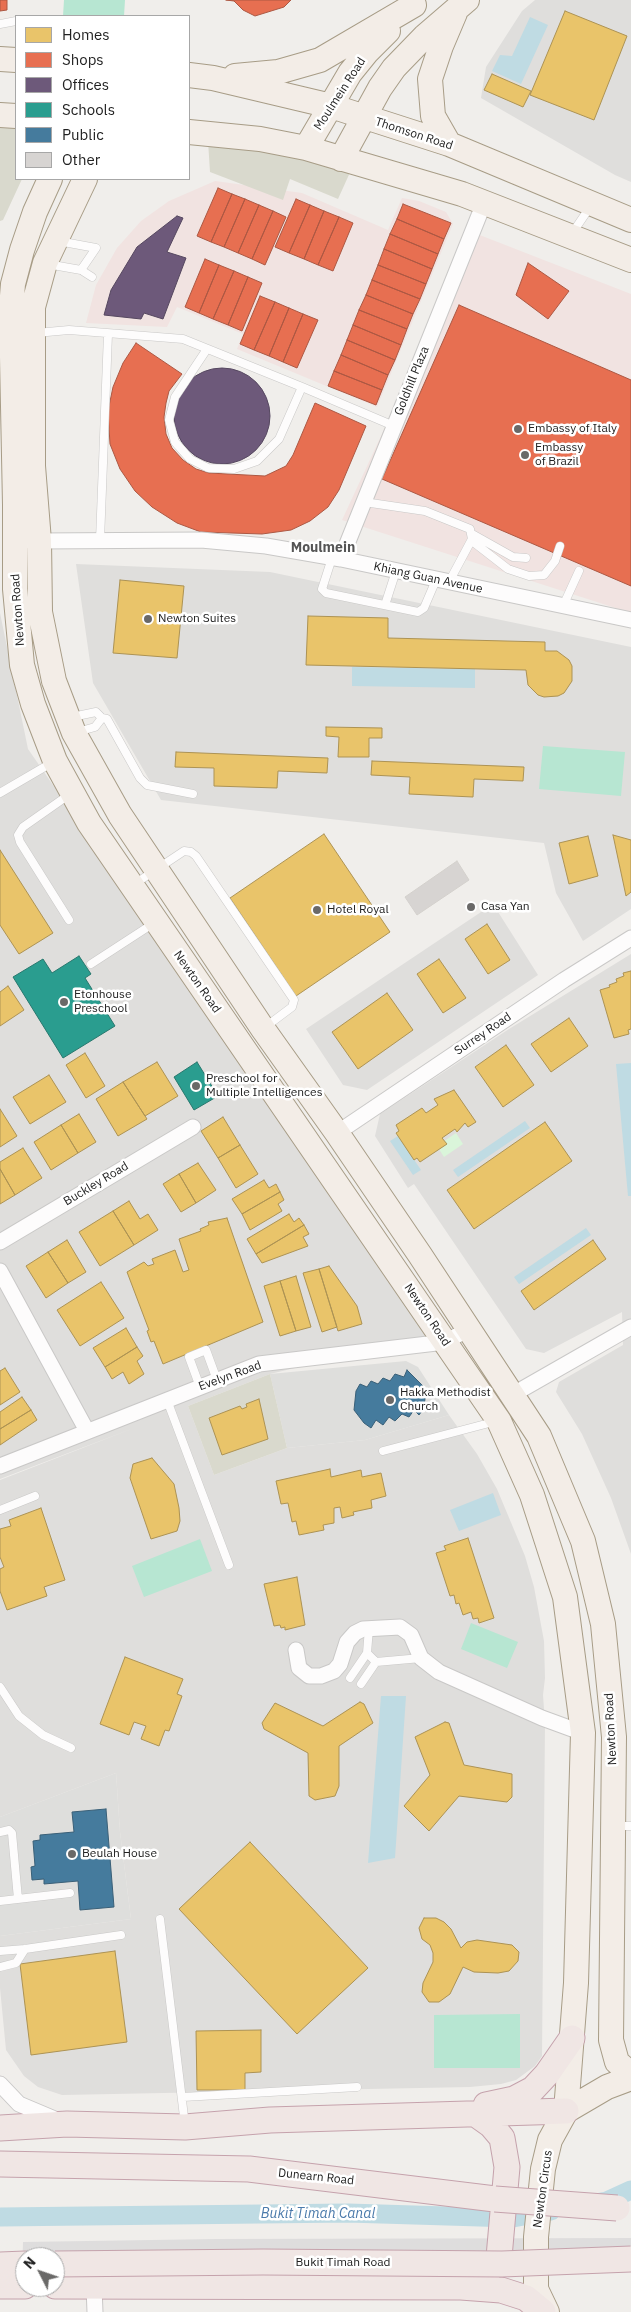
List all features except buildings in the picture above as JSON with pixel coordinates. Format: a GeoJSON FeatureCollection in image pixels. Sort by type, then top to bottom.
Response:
{"type":"FeatureCollection","features":[{"type":"Feature","properties":{"kind":"highway"},"geometry":{"type":"LineString","coordinates":[[471,2115],[478,2107],[514,2098],[532,2089],[547,2074],[572,2038]]}},
{"type":"Feature","properties":{"kind":"highway"},"geometry":{"type":"LineString","coordinates":[[0,2128],[67,2124],[185,2127],[270,2120],[566,2112]]}},
{"type":"Feature","properties":{"kind":"highway"},"geometry":{"type":"LineString","coordinates":[[461,2288],[484,2278],[499,2257],[507,2167],[502,2138],[491,2124],[471,2115]]}},
{"type":"Feature","properties":{"kind":"highway","name":"Dunearn Road"},"geometry":{"type":"LineString","coordinates":[[0,2164],[249,2169],[495,2199],[631,2207]]}},
{"type":"Feature","properties":{"kind":"highway","name":"Bukit Timah Road"},"geometry":{"type":"LineString","coordinates":[[65,2264],[502,2264],[631,2259]]}},
{"type":"Feature","properties":{"kind":"highway"},"geometry":{"type":"LineString","coordinates":[[0,2265],[15,2264]]}},
{"type":"Feature","properties":{"kind":"highway"},"geometry":{"type":"LineString","coordinates":[[0,2286],[15,2286]]}},
{"type":"Feature","properties":{"kind":"highway"},"geometry":{"type":"LineString","coordinates":[[65,2286],[461,2288],[501,2290],[526,2298],[543,2312]]}},
{"type":"Feature","properties":{"kind":"main road"},"geometry":{"type":"LineString","coordinates":[[213,78],[278,72],[320,60],[417,2]]}},
{"type":"Feature","properties":{"kind":"main road","name":"Moulmein Road"},"geometry":{"type":"LineString","coordinates":[[306,148],[350,73],[367,52],[417,2]]}},
{"type":"Feature","properties":{"kind":"main road"},"geometry":{"type":"LineString","coordinates":[[341,159],[380,88],[407,53],[463,4]]}},
{"type":"Feature","properties":{"kind":"main road"},"geometry":{"type":"LineString","coordinates":[[449,144],[433,116],[430,79],[441,46],[463,4]]}},
{"type":"Feature","properties":{"kind":"main road"},"geometry":{"type":"LineString","coordinates":[[0,59],[15,60]]}},
{"type":"Feature","properties":{"kind":"main road","name":"Thomson Road"},"geometry":{"type":"LineString","coordinates":[[190,76],[213,78],[331,106],[449,144],[631,220]]}},
{"type":"Feature","properties":{"kind":"main road"},"geometry":{"type":"LineString","coordinates":[[0,115],[15,116]]}},
{"type":"Feature","properties":{"kind":"main road"},"geometry":{"type":"LineString","coordinates":[[190,132],[260,139],[306,148],[484,202],[631,260]]}},
{"type":"Feature","properties":{"kind":"main road","name":"Newton Road"},"geometry":{"type":"LineString","coordinates":[[50,180],[35,212],[13,284],[8,508],[22,665],[33,704],[55,761],[71,793],[131,886],[499,1421],[532,1495],[566,1598],[583,1733],[580,1814],[580,1896],[566,2112]]}},
{"type":"Feature","properties":{"kind":"main road","name":"Newton Road"},"geometry":{"type":"LineString","coordinates":[[85,180],[45,263],[33,307],[33,466],[39,541],[40,612],[54,681],[71,726],[120,815],[263,1029],[337,1132],[420,1255],[539,1436],[583,1541],[603,1624],[622,1826],[611,2040],[617,2062],[631,2074]]}},
{"type":"Feature","properties":{"kind":"main road"},"geometry":{"type":"LineString","coordinates":[[396,1270],[405,1275],[412,1275],[419,1270],[420,1255]]}},
{"type":"Feature","properties":{"kind":"main road","name":"Newton Circus"},"geometry":{"type":"LineString","coordinates":[[547,2312],[536,2289],[536,2237],[543,2169],[550,2140],[566,2112],[607,2087],[631,2078]]}},
{"type":"Feature","properties":{"kind":"street","name":"Goldhill Plaza"},"geometry":{"type":"LineString","coordinates":[[337,558],[364,502],[484,202]]}},
{"type":"Feature","properties":{"kind":"street","name":"Khiang Guan Avenue"},"geometry":{"type":"LineString","coordinates":[[10,542],[201,540],[266,546],[337,558],[631,620]]}},
{"type":"Feature","properties":{"kind":"street","name":"Surrey Road"},"geometry":{"type":"LineString","coordinates":[[337,1132],[564,980],[631,938]]}},
{"type":"Feature","properties":{"kind":"street","name":"Buckley Road"},"geometry":{"type":"LineString","coordinates":[[0,1242],[193,1127]]}},
{"type":"Feature","properties":{"kind":"street"},"geometry":{"type":"LineString","coordinates":[[0,1270],[87,1431]]}},
{"type":"Feature","properties":{"kind":"street"},"geometry":{"type":"LineString","coordinates":[[512,1395],[631,1327]]}},
{"type":"Feature","properties":{"kind":"street","name":"Evelyn Road"},"geometry":{"type":"LineString","coordinates":[[0,1466],[259,1364],[445,1342],[469,1329]]}},
{"type":"Feature","properties":{"kind":"street"},"geometry":{"type":"LineString","coordinates":[[296,1650],[299,1668],[309,1676],[321,1676],[334,1671],[340,1664],[347,1642],[354,1634],[369,1628],[400,1627],[411,1635],[421,1658],[439,1672],[542,1718],[583,1733]]}},
{"type":"Feature","properties":{"kind":"street"},"geometry":{"type":"LineString","coordinates":[[0,2084],[20,2104],[67,2124]]}},
{"type":"Feature","properties":{"kind":"street"},"geometry":{"type":"LineString","coordinates":[[94,2287],[95,2312]]}},
{"type":"Feature","properties":{"kind":"lane"},"geometry":{"type":"LineString","coordinates":[[0,24],[15,21]]}},
{"type":"Feature","properties":{"kind":"lane"},"geometry":{"type":"LineString","coordinates":[[570,236],[591,204]]}},
{"type":"Feature","properties":{"kind":"lane"},"geometry":{"type":"LineString","coordinates":[[55,241],[96,248],[81,270]]}},
{"type":"Feature","properties":{"kind":"lane"},"geometry":{"type":"LineString","coordinates":[[45,263],[81,270],[92,277]]}},
{"type":"Feature","properties":{"kind":"lane"},"geometry":{"type":"LineString","coordinates":[[32,333],[69,330],[183,339],[302,386],[394,426]]}},
{"type":"Feature","properties":{"kind":"lane"},"geometry":{"type":"LineString","coordinates":[[100,540],[108,334]]}},
{"type":"Feature","properties":{"kind":"lane"},"geometry":{"type":"LineString","coordinates":[[207,349],[175,397],[168,420],[175,442],[190,459],[208,468],[234,468],[257,461],[278,438],[302,386]]}},
{"type":"Feature","properties":{"kind":"lane"},"geometry":{"type":"LineString","coordinates":[[364,502],[425,511],[452,520],[470,529],[472,537],[508,569],[529,576],[544,574],[555,561],[560,546]]}},
{"type":"Feature","properties":{"kind":"lane"},"geometry":{"type":"LineString","coordinates":[[472,537],[513,557],[526,558]]}},
{"type":"Feature","properties":{"kind":"lane"},"geometry":{"type":"LineString","coordinates":[[337,558],[322,589],[323,591],[418,612],[422,610],[443,581],[472,537]]}},
{"type":"Feature","properties":{"kind":"lane"},"geometry":{"type":"LineString","coordinates":[[385,605],[396,571]]}},
{"type":"Feature","properties":{"kind":"lane"},"geometry":{"type":"LineString","coordinates":[[563,606],[579,571]]}},
{"type":"Feature","properties":{"kind":"lane"},"geometry":{"type":"LineString","coordinates":[[71,726],[96,712],[102,718],[110,721],[140,778],[147,785],[193,794]]}},
{"type":"Feature","properties":{"kind":"lane"},"geometry":{"type":"LineString","coordinates":[[71,726],[95,727],[102,718]]}},
{"type":"Feature","properties":{"kind":"lane"},"geometry":{"type":"LineString","coordinates":[[0,793],[55,761]]}},
{"type":"Feature","properties":{"kind":"lane"},"geometry":{"type":"LineString","coordinates":[[68,920],[20,842],[18,835],[23,827],[71,793]]}},
{"type":"Feature","properties":{"kind":"lane"},"geometry":{"type":"LineString","coordinates":[[131,886],[184,851],[191,852],[196,856],[294,1000],[292,1007],[263,1029]]}},
{"type":"Feature","properties":{"kind":"lane"},"geometry":{"type":"LineString","coordinates":[[91,964],[156,922]]}},
{"type":"Feature","properties":{"kind":"lane"},"geometry":{"type":"LineString","coordinates":[[200,1387],[189,1357],[206,1350],[217,1380]]}},
{"type":"Feature","properties":{"kind":"lane"},"geometry":{"type":"LineString","coordinates":[[167,1400],[228,1565]]}},
{"type":"Feature","properties":{"kind":"lane"},"geometry":{"type":"LineString","coordinates":[[384,1452],[499,1421]]}},
{"type":"Feature","properties":{"kind":"lane"},"geometry":{"type":"LineString","coordinates":[[0,1510],[35,1496]]}},
{"type":"Feature","properties":{"kind":"lane"},"geometry":{"type":"LineString","coordinates":[[350,1678],[368,1653],[369,1628]]}},
{"type":"Feature","properties":{"kind":"lane"},"geometry":{"type":"LineString","coordinates":[[368,1653],[376,1662]]}},
{"type":"Feature","properties":{"kind":"lane"},"geometry":{"type":"LineString","coordinates":[[376,1662],[421,1658]]}},
{"type":"Feature","properties":{"kind":"lane"},"geometry":{"type":"LineString","coordinates":[[361,1684],[376,1662]]}},
{"type":"Feature","properties":{"kind":"lane"},"geometry":{"type":"LineString","coordinates":[[0,1690],[19,1716],[43,1735],[71,1748]]}},
{"type":"Feature","properties":{"kind":"lane"},"geometry":{"type":"LineString","coordinates":[[0,1832],[9,1830],[12,1833],[18,1899]]}},
{"type":"Feature","properties":{"kind":"lane"},"geometry":{"type":"LineString","coordinates":[[0,1901],[70,1894]]}},
{"type":"Feature","properties":{"kind":"lane"},"geometry":{"type":"LineString","coordinates":[[160,1919],[183,2097],[185,2127]]}},
{"type":"Feature","properties":{"kind":"lane"},"geometry":{"type":"LineString","coordinates":[[0,1951],[25,1950],[120,1935]]}},
{"type":"Feature","properties":{"kind":"lane"},"geometry":{"type":"LineString","coordinates":[[0,1967],[16,1962],[25,1950]]}},
{"type":"Feature","properties":{"kind":"lane"},"geometry":{"type":"LineString","coordinates":[[183,2097],[357,2087]]}},
{"type":"Feature","properties":{"kind":"shaded area"},"geometry":{"type":"Polygon","coordinates":[[[535,0],[631,0],[631,182],[615,175],[481,98],[486,67],[522,11],[535,0]]]}},
{"type":"Feature","properties":{"kind":"shaded area"},"geometry":{"type":"Polygon","coordinates":[[[0,128],[15,128],[15,180],[22,180],[3,220],[0,221],[0,128]]]}},
{"type":"Feature","properties":{"kind":"shaded area"},"geometry":{"type":"Polygon","coordinates":[[[208,141],[352,168],[338,199],[290,179],[283,200],[210,172],[208,141]]]}},
{"type":"Feature","properties":{"kind":"shaded area"},"geometry":{"type":"Polygon","coordinates":[[[215,181],[302,193],[388,230],[402,198],[419,201],[446,212],[453,224],[377,407],[237,349],[243,334],[177,307],[167,327],[86,323],[96,285],[117,248],[141,221],[169,201],[215,181]]]}},
{"type":"Feature","properties":{"kind":"shaded area"},"geometry":{"type":"Polygon","coordinates":[[[472,232],[631,294],[631,613],[342,520],[451,285],[472,232]]]}},
{"type":"Feature","properties":{"kind":"shaded area"},"geometry":{"type":"Polygon","coordinates":[[[76,564],[270,572],[631,647],[631,909],[583,941],[556,893],[544,843],[161,800],[93,683],[76,564]]]}},
{"type":"Feature","properties":{"kind":"shaded area"},"geometry":{"type":"Polygon","coordinates":[[[0,613],[28,749],[434,1334],[270,1374],[188,1406],[214,1475],[287,1448],[365,1440],[449,1415],[477,1454],[497,1489],[525,1556],[534,1587],[544,1641],[542,2056],[535,2066],[516,2080],[501,2084],[470,2087],[62,2095],[38,2087],[24,2076],[6,2050],[0,1988],[0,1936],[131,1919],[120,1832],[116,1773],[0,1817],[0,1480],[134,1428],[0,1479],[0,613]]]}},
{"type":"Feature","properties":{"kind":"shaded area"},"geometry":{"type":"Polygon","coordinates":[[[493,904],[538,975],[367,1090],[343,1085],[306,1029],[493,904]]]}},
{"type":"Feature","properties":{"kind":"shaded area"},"geometry":{"type":"Polygon","coordinates":[[[631,954],[631,1554],[611,1498],[582,1434],[556,1392],[559,1382],[623,1345],[622,1312],[544,1353],[526,1349],[414,1184],[408,1188],[375,1136],[380,1114],[509,1029],[631,954]]]}},
{"type":"Feature","properties":{"kind":"shaded area"},"geometry":{"type":"Polygon","coordinates":[[[406,1361],[418,1367],[449,1415],[365,1440],[287,1448],[270,1374],[406,1361]]]}},
{"type":"Feature","properties":{"kind":"shaded area"},"geometry":{"type":"Polygon","coordinates":[[[270,1374],[287,1448],[214,1475],[188,1406],[270,1374]]]}},
{"type":"Feature","properties":{"kind":"shaded area"},"geometry":{"type":"Polygon","coordinates":[[[116,1773],[120,1832],[131,1919],[0,1936],[0,1817],[116,1773]]]}},
{"type":"Feature","properties":{"kind":"green space"},"geometry":{"type":"Polygon","coordinates":[[[64,0],[125,0],[124,15],[63,15],[64,0]]]}},
{"type":"Feature","properties":{"kind":"green space"},"geometry":{"type":"Polygon","coordinates":[[[543,746],[625,752],[621,796],[539,789],[543,746]]]}},
{"type":"Feature","properties":{"kind":"green space"},"geometry":{"type":"Polygon","coordinates":[[[456,1133],[463,1144],[444,1157],[437,1146],[456,1133]]]}},
{"type":"Feature","properties":{"kind":"green space"},"geometry":{"type":"Polygon","coordinates":[[[200,1539],[212,1571],[144,1597],[132,1566],[200,1539]]]}},
{"type":"Feature","properties":{"kind":"green space"},"geometry":{"type":"Polygon","coordinates":[[[471,1623],[518,1642],[507,1668],[461,1649],[471,1623]]]}},
{"type":"Feature","properties":{"kind":"green space"},"geometry":{"type":"Polygon","coordinates":[[[520,2014],[520,2068],[434,2068],[434,2015],[520,2014]]]}},
{"type":"Feature","properties":{"kind":"water"},"geometry":{"type":"Polygon","coordinates":[[[530,17],[548,25],[521,84],[492,71],[500,55],[512,56],[530,17]]]}},
{"type":"Feature","properties":{"kind":"water"},"geometry":{"type":"Polygon","coordinates":[[[352,667],[475,669],[475,688],[352,686],[352,667]]]}},
{"type":"Feature","properties":{"kind":"water"},"geometry":{"type":"Polygon","coordinates":[[[631,1063],[631,1196],[628,1196],[616,1064],[631,1063]]]}},
{"type":"Feature","properties":{"kind":"water"},"geometry":{"type":"Polygon","coordinates":[[[525,1121],[530,1128],[458,1177],[453,1170],[525,1121]]]}},
{"type":"Feature","properties":{"kind":"water"},"geometry":{"type":"Polygon","coordinates":[[[398,1136],[421,1170],[413,1175],[390,1141],[398,1136]]]}},
{"type":"Feature","properties":{"kind":"water"},"geometry":{"type":"Polygon","coordinates":[[[586,1228],[591,1235],[519,1284],[514,1277],[586,1228]]]}},
{"type":"Feature","properties":{"kind":"water"},"geometry":{"type":"Polygon","coordinates":[[[493,1493],[501,1515],[459,1531],[450,1510],[493,1493]]]}},
{"type":"Feature","properties":{"kind":"water"},"geometry":{"type":"Polygon","coordinates":[[[381,1696],[406,1696],[395,1858],[368,1863],[381,1696]]]}},
{"type":"Feature","properties":{"kind":"pier"},"geometry":{"type":"Polygon","coordinates":[[[631,2238],[631,2267],[65,2258],[65,2247],[23,2247],[23,2242],[216,2239],[631,2238]]]}},
{"type":"Feature","properties":{"kind":"waterway","name":"Bukit Timah Canal"},"geometry":{"type":"LineString","coordinates":[[595,2203],[607,2201],[631,2190]]}},
{"type":"Feature","properties":{"kind":"waterway","name":"Bukit Timah Canal"},"geometry":{"type":"LineString","coordinates":[[0,2217],[348,2213],[513,2218],[551,2211]]}},
{"type":"Feature","properties":{"kind":"place","name":"Embassy of Italy"},"geometry":{"type":"Point","coordinates":[518,429]}},
{"type":"Feature","properties":{"kind":"place","name":"Embassy of Brazil"},"geometry":{"type":"Point","coordinates":[525,455]}},
{"type":"Feature","properties":{"kind":"place","name":"Newton Suites"},"geometry":{"type":"Point","coordinates":[148,619]}},
{"type":"Feature","properties":{"kind":"place","name":"Casa Yan"},"geometry":{"type":"Point","coordinates":[471,907]}},
{"type":"Feature","properties":{"kind":"place","name":"Hotel Royal"},"geometry":{"type":"Point","coordinates":[317,910]}},
{"type":"Feature","properties":{"kind":"place","name":"Etonhouse Preschool"},"geometry":{"type":"Point","coordinates":[64,1002]}},
{"type":"Feature","properties":{"kind":"place","name":"Preschool for Multiple Intelligences"},"geometry":{"type":"Point","coordinates":[196,1086]}},
{"type":"Feature","properties":{"kind":"place","name":"Hakka Methodist Church"},"geometry":{"type":"Point","coordinates":[390,1400]}},
{"type":"Feature","properties":{"kind":"place","name":"Beulah House"},"geometry":{"type":"Point","coordinates":[72,1854]}},
{"type":"Feature","properties":{"kind":"district","name":"Moulmein"},"geometry":{"type":"Point","coordinates":[323,548]}}]}
